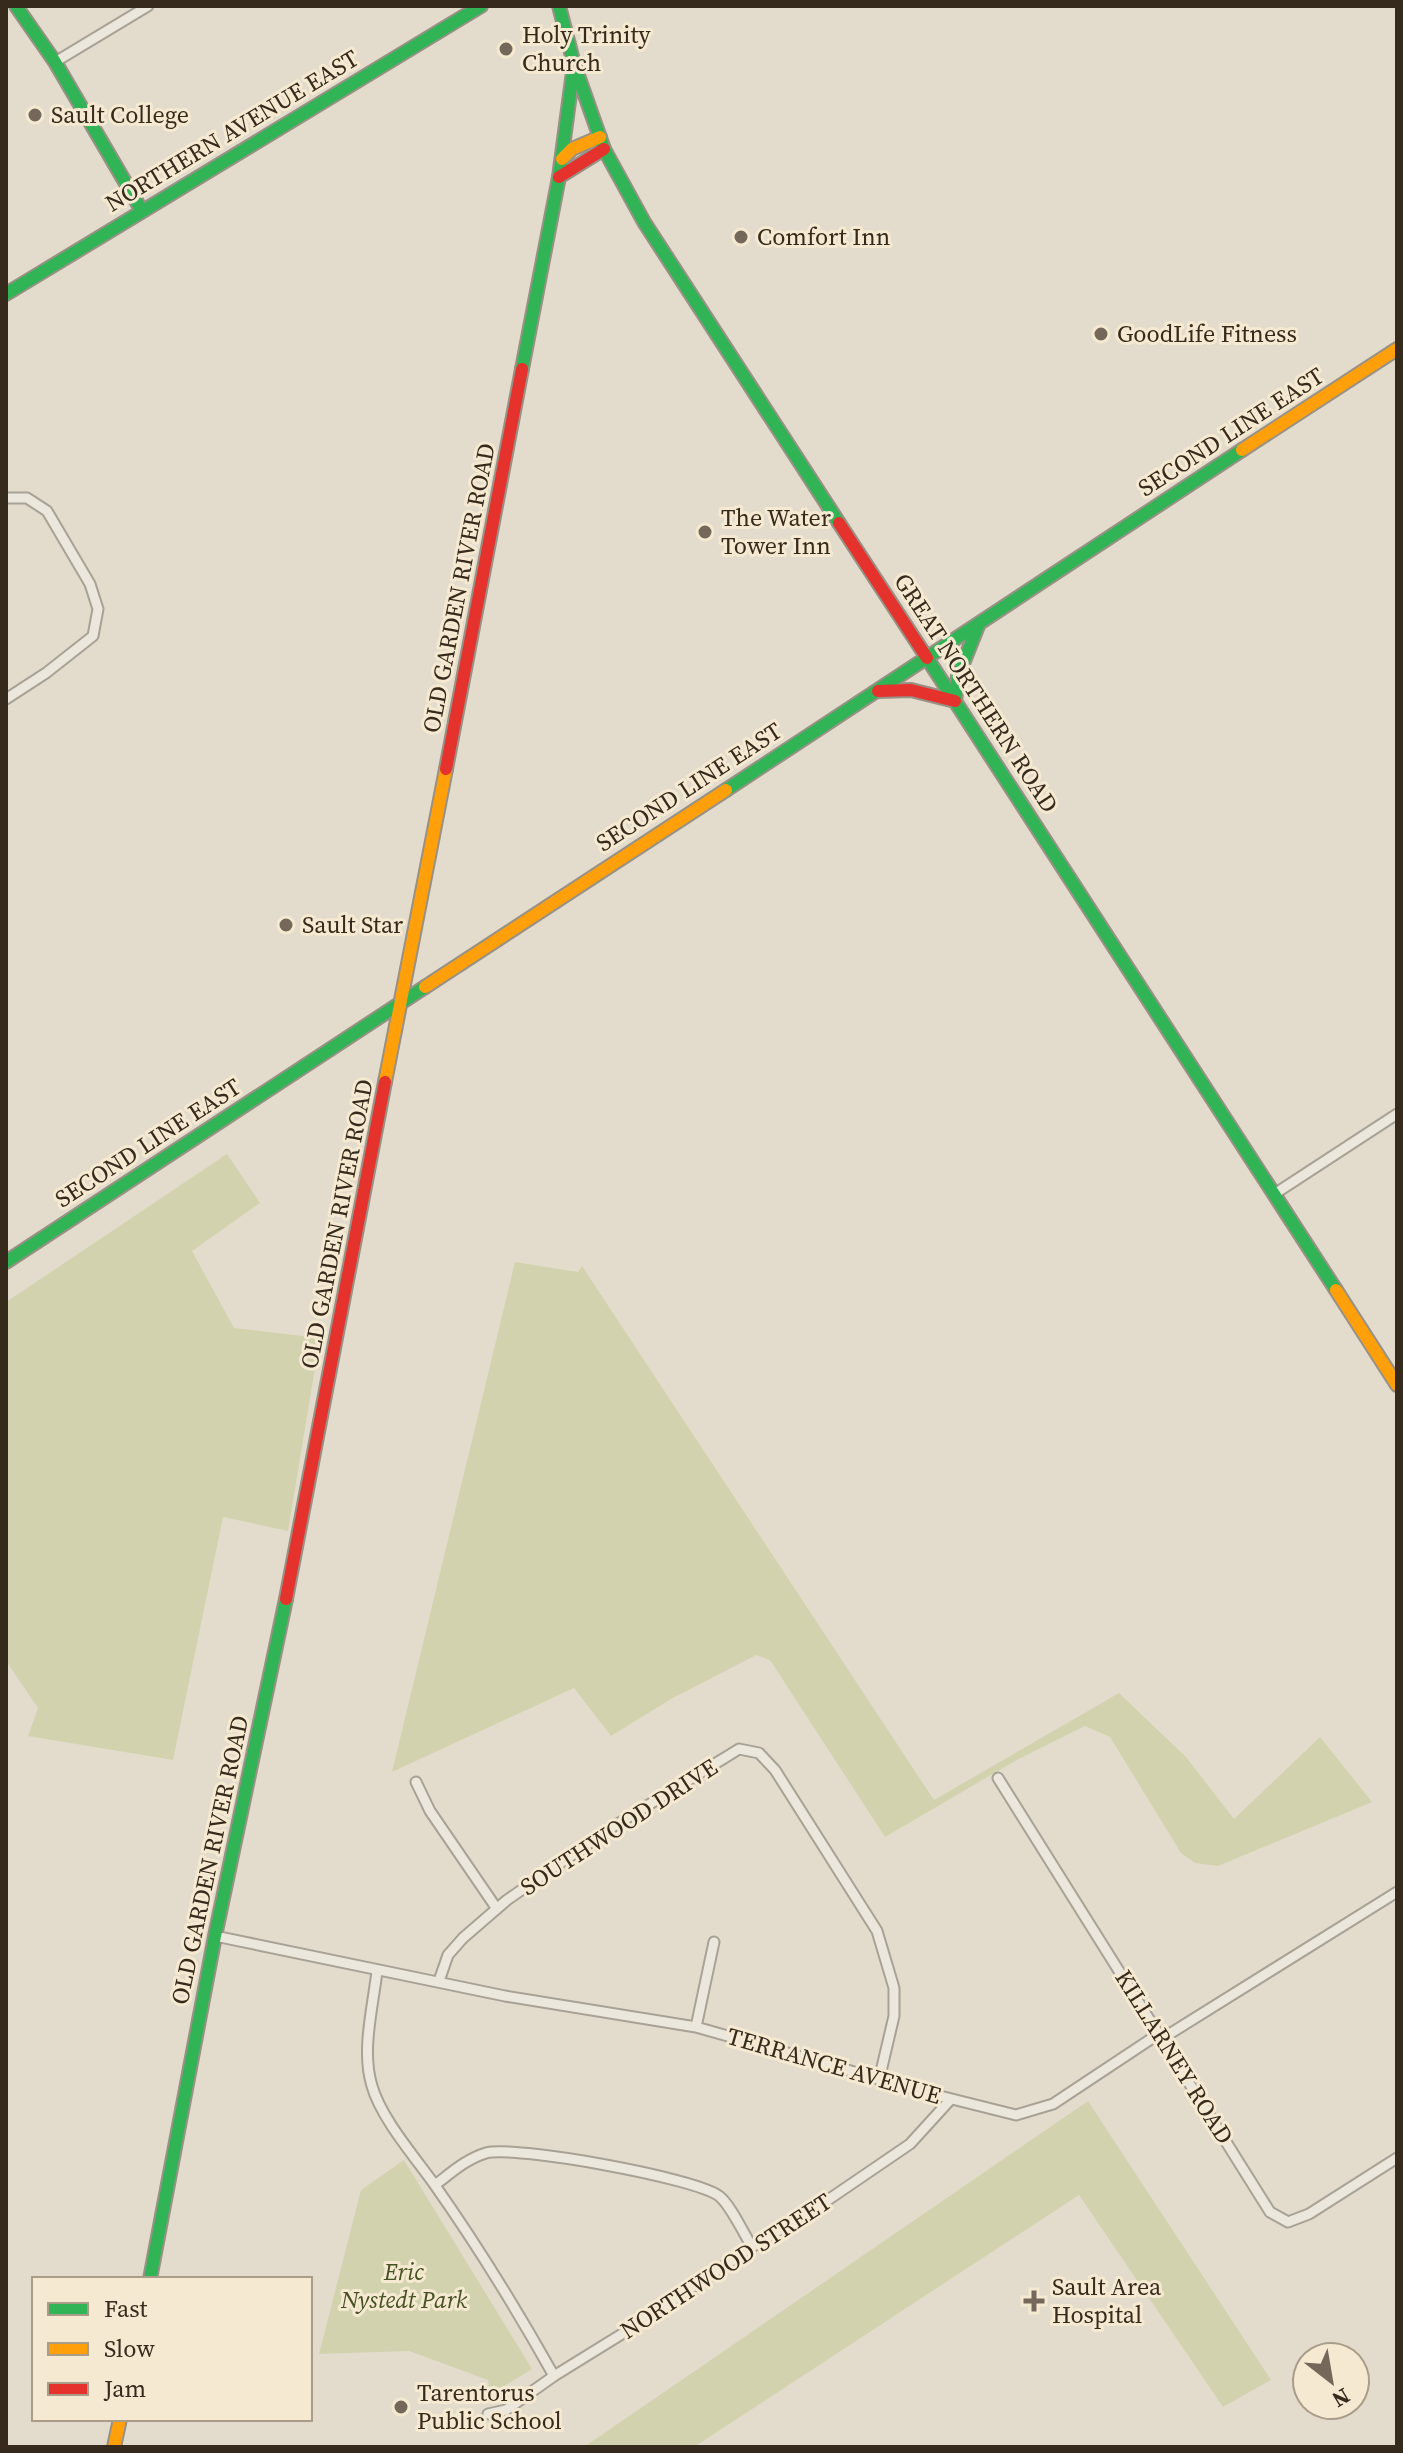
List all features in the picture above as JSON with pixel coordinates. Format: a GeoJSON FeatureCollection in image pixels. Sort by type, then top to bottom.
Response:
{"type":"FeatureCollection","features":[{"type":"Feature","properties":{"kind":"main road"},"geometry":{"type":"LineString","coordinates":[[16,6],[55,62],[142,211]]}},
{"type":"Feature","properties":{"kind":"main road","name":"NORTHERN AVENUE EAST"},"geometry":{"type":"LineString","coordinates":[[6,294],[481,6]]}},
{"type":"Feature","properties":{"kind":"main road","name":"GREAT NORTHERN ROAD"},"geometry":{"type":"LineString","coordinates":[[559,6],[574,64],[602,143],[644,222],[1276,1193],[1397,1385]]}},
{"type":"Feature","properties":{"kind":"main road","name":"OLD GARDEN RIVER ROAD"},"geometry":{"type":"LineString","coordinates":[[150,2277],[215,1936],[282,1622],[402,1002],[559,177],[574,64]]}},
{"type":"Feature","properties":{"kind":"main road"},"geometry":{"type":"LineString","coordinates":[[562,159],[572,149],[602,143]]}},
{"type":"Feature","properties":{"kind":"main road"},"geometry":{"type":"LineString","coordinates":[[559,177],[602,143]]}},
{"type":"Feature","properties":{"kind":"main road","name":"SECOND LINE EAST"},"geometry":{"type":"LineString","coordinates":[[6,1262],[1397,349]]}},
{"type":"Feature","properties":{"kind":"main road"},"geometry":{"type":"LineString","coordinates":[[875,691],[911,690],[955,701],[958,676],[979,624]]}},
{"type":"Feature","properties":{"kind":"main road"},"geometry":{"type":"LineString","coordinates":[[114,2447],[120,2421]]}},
{"type":"Feature","properties":{"kind":"street"},"geometry":{"type":"LineString","coordinates":[[55,62],[148,6]]}},
{"type":"Feature","properties":{"kind":"street"},"geometry":{"type":"LineString","coordinates":[[6,498],[27,498],[47,511],[90,584],[98,609],[93,636],[46,673],[6,699]]}},
{"type":"Feature","properties":{"kind":"street"},"geometry":{"type":"LineString","coordinates":[[1276,1193],[1397,1114]]}},
{"type":"Feature","properties":{"kind":"street","name":"SOUTHWOOD DRIVE"},"geometry":{"type":"LineString","coordinates":[[439,1981],[448,1955],[497,1909],[611,1828],[739,1749],[759,1753],[775,1770],[877,1931],[894,1988],[894,2016],[879,2080]]}},
{"type":"Feature","properties":{"kind":"street","name":"KILLARNEY ROAD"},"geometry":{"type":"LineString","coordinates":[[998,1778],[1270,2212],[1288,2222],[1309,2214],[1397,2158]]}},
{"type":"Feature","properties":{"kind":"street"},"geometry":{"type":"LineString","coordinates":[[416,1782],[430,1811],[497,1909]]}},
{"type":"Feature","properties":{"kind":"street","name":"TERRANCE AVENUE"},"geometry":{"type":"LineString","coordinates":[[215,1936],[505,1996],[696,2027],[879,2080],[1016,2115],[1053,2104],[1160,2033],[1171,2033],[1397,1892]]}},
{"type":"Feature","properties":{"kind":"street"},"geometry":{"type":"LineString","coordinates":[[696,2027],[714,1942]]}},
{"type":"Feature","properties":{"kind":"street"},"geometry":{"type":"LineString","coordinates":[[377,1971],[367,2063],[372,2089],[398,2135],[435,2185],[528,2329],[554,2376]]}},
{"type":"Feature","properties":{"kind":"street","name":"NORTHWOOD STREET"},"geometry":{"type":"LineString","coordinates":[[488,2414],[506,2410],[822,2204],[910,2144],[951,2099]]}},
{"type":"Feature","properties":{"kind":"street"},"geometry":{"type":"LineString","coordinates":[[435,2185],[467,2160],[489,2152],[518,2150],[683,2180],[720,2196],[752,2247]]}},
{"type":"Feature","properties":{"kind":"green space"},"geometry":{"type":"Polygon","coordinates":[[[227,1154],[260,1203],[192,1251],[234,1328],[320,1338],[288,1531],[223,1517],[173,1760],[28,1736],[38,1708],[6,1661],[6,1302],[227,1154]]]}},
{"type":"Feature","properties":{"kind":"green space"},"geometry":{"type":"Polygon","coordinates":[[[515,1262],[578,1272],[582,1266],[934,1800],[1119,1693],[1186,1757],[1234,1819],[1320,1737],[1372,1802],[1218,1866],[1195,1863],[1181,1853],[1110,1737],[1085,1726],[1015,1761],[885,1837],[770,1660],[756,1655],[671,1699],[611,1736],[574,1688],[392,1772],[515,1262]]]}},
{"type":"Feature","properties":{"kind":"green space"},"geometry":{"type":"Polygon","coordinates":[[[1088,2101],[1271,2380],[1223,2407],[1079,2195],[694,2447],[584,2447],[1088,2101]]]}},
{"type":"Feature","properties":{"kind":"green space","name":"Eric Nystedt Park"},"geometry":{"type":"Polygon","coordinates":[[[404,2160],[532,2369],[490,2395],[488,2380],[409,2351],[319,2354],[361,2190],[404,2160]]]}},
{"type":"Feature","properties":{"kind":"traffic: fast"},"geometry":{"type":"LineString","coordinates":[[16,6],[55,62],[142,211]]}},
{"type":"Feature","properties":{"kind":"traffic: fast"},"geometry":{"type":"LineString","coordinates":[[6,294],[481,6]]}},
{"type":"Feature","properties":{"kind":"traffic: fast"},"geometry":{"type":"LineString","coordinates":[[559,6],[574,64],[604,149],[644,222],[839,523]]}},
{"type":"Feature","properties":{"kind":"traffic: fast"},"geometry":{"type":"LineString","coordinates":[[522,369],[559,177],[574,64]]}},
{"type":"Feature","properties":{"kind":"traffic: fast"},"geometry":{"type":"LineString","coordinates":[[726,790],[1242,450]]}},
{"type":"Feature","properties":{"kind":"traffic: fast"},"geometry":{"type":"LineString","coordinates":[[955,701],[958,676],[978,626]]}},
{"type":"Feature","properties":{"kind":"traffic: fast"},"geometry":{"type":"LineString","coordinates":[[927,658],[1336,1290]]}},
{"type":"Feature","properties":{"kind":"traffic: fast"},"geometry":{"type":"LineString","coordinates":[[6,1262],[425,987]]}},
{"type":"Feature","properties":{"kind":"traffic: fast"},"geometry":{"type":"LineString","coordinates":[[150,2277],[215,1936],[286,1599]]}},
{"type":"Feature","properties":{"kind":"traffic: slow"},"geometry":{"type":"LineString","coordinates":[[562,159],[572,149],[600,137]]}},
{"type":"Feature","properties":{"kind":"traffic: slow"},"geometry":{"type":"LineString","coordinates":[[1242,450],[1397,349]]}},
{"type":"Feature","properties":{"kind":"traffic: slow"},"geometry":{"type":"LineString","coordinates":[[385,1082],[446,769]]}},
{"type":"Feature","properties":{"kind":"traffic: slow"},"geometry":{"type":"LineString","coordinates":[[425,987],[726,790]]}},
{"type":"Feature","properties":{"kind":"traffic: slow"},"geometry":{"type":"LineString","coordinates":[[1336,1290],[1397,1385]]}},
{"type":"Feature","properties":{"kind":"traffic: slow"},"geometry":{"type":"LineString","coordinates":[[114,2447],[120,2421]]}},
{"type":"Feature","properties":{"kind":"traffic: jam"},"geometry":{"type":"LineString","coordinates":[[559,177],[604,149]]}},
{"type":"Feature","properties":{"kind":"traffic: jam"},"geometry":{"type":"LineString","coordinates":[[446,769],[522,369]]}},
{"type":"Feature","properties":{"kind":"traffic: jam"},"geometry":{"type":"LineString","coordinates":[[839,523],[927,658]]}},
{"type":"Feature","properties":{"kind":"traffic: jam"},"geometry":{"type":"LineString","coordinates":[[878,691],[911,690],[955,701]]}},
{"type":"Feature","properties":{"kind":"traffic: jam"},"geometry":{"type":"LineString","coordinates":[[286,1599],[385,1082]]}},
{"type":"Feature","properties":{"kind":"place","name":"Holy Trinity Church"},"geometry":{"type":"Point","coordinates":[506,49]}},
{"type":"Feature","properties":{"kind":"place","name":"Sault College"},"geometry":{"type":"Point","coordinates":[35,115]}},
{"type":"Feature","properties":{"kind":"place","name":"Comfort Inn"},"geometry":{"type":"Point","coordinates":[741,237]}},
{"type":"Feature","properties":{"kind":"place","name":"GoodLife Fitness"},"geometry":{"type":"Point","coordinates":[1101,334]}},
{"type":"Feature","properties":{"kind":"place","name":"The Water Tower Inn"},"geometry":{"type":"Point","coordinates":[705,532]}},
{"type":"Feature","properties":{"kind":"place","name":"Sault Star"},"geometry":{"type":"Point","coordinates":[286,925]}},
{"type":"Feature","properties":{"kind":"place","name":"Sault Area Hospital"},"geometry":{"type":"Point","coordinates":[1034,2301]}},
{"type":"Feature","properties":{"kind":"place","name":"Tarentorus Public School"},"geometry":{"type":"Point","coordinates":[401,2407]}}]}
